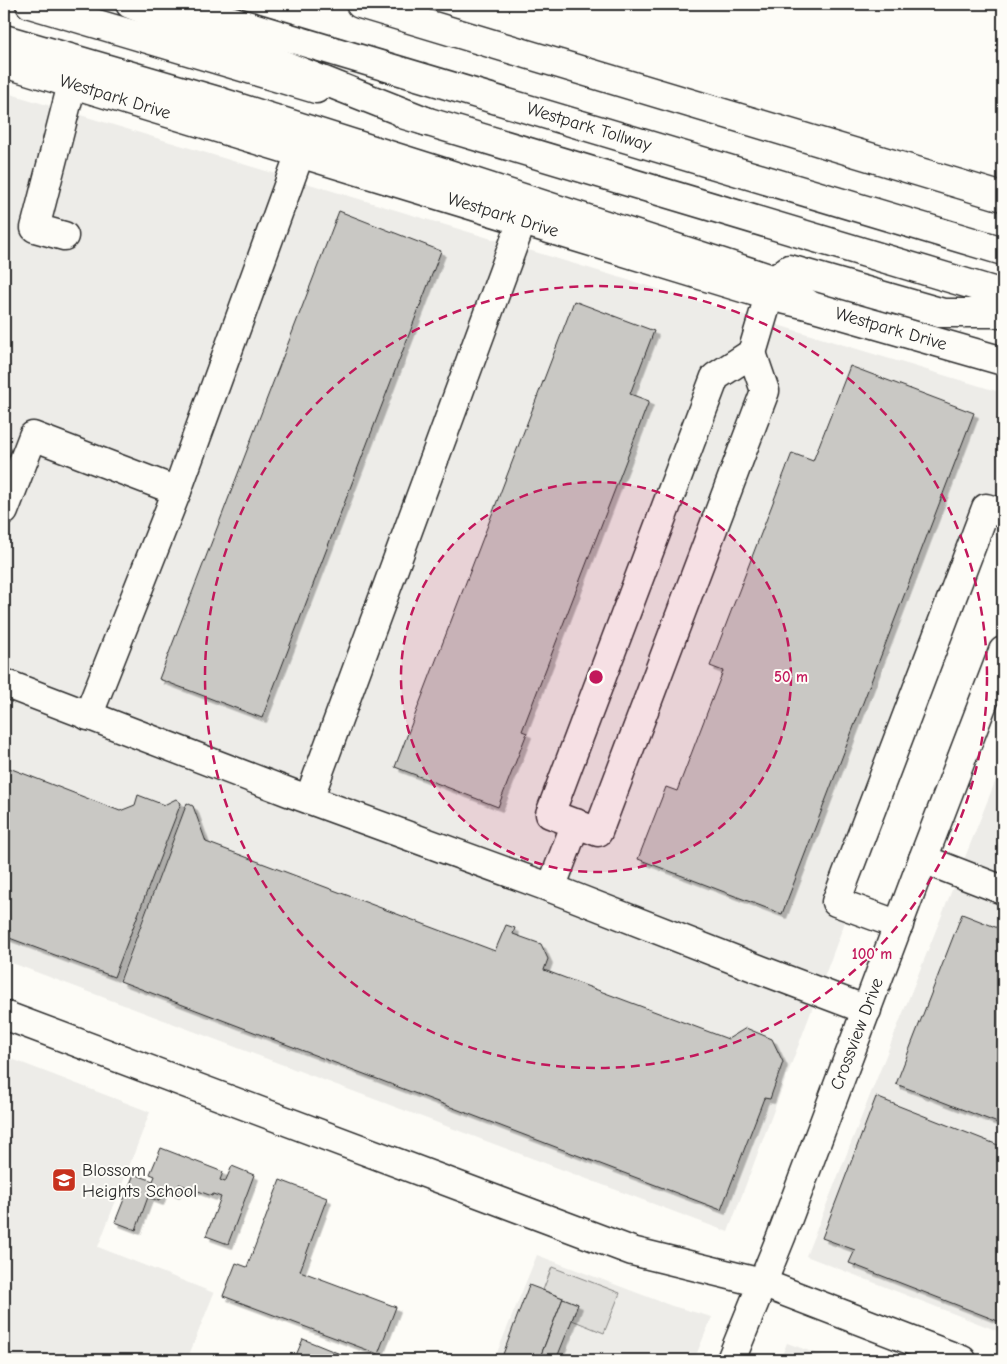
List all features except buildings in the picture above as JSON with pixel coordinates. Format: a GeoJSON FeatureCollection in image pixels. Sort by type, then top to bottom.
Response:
{"type":"FeatureCollection","features":[{"type":"Feature","properties":{"kind":"main road"},"geometry":{"type":"LineString","coordinates":[[30,4],[1003,294]]}},
{"type":"Feature","properties":{"kind":"main road"},"geometry":{"type":"LineString","coordinates":[[130,4],[428,122]]}},
{"type":"Feature","properties":{"kind":"main road","name":"Westpark Tollway"},"geometry":{"type":"LineString","coordinates":[[176,4],[1003,251]]}},
{"type":"Feature","properties":{"kind":"main road"},"geometry":{"type":"LineString","coordinates":[[360,4],[1003,197]]}},
{"type":"Feature","properties":{"kind":"main road"},"geometry":{"type":"LineString","coordinates":[[4,39],[221,102],[443,172],[772,288]]}},
{"type":"Feature","properties":{"kind":"main road","name":"Westpark Drive"},"geometry":{"type":"LineString","coordinates":[[4,63],[522,220],[772,288],[811,306],[1003,361]]}},
{"type":"Feature","properties":{"kind":"main road"},"geometry":{"type":"LineString","coordinates":[[64,236],[35,228],[72,84]]}},
{"type":"Feature","properties":{"kind":"main road"},"geometry":{"type":"LineString","coordinates":[[88,716],[177,491],[300,153]]}},
{"type":"Feature","properties":{"kind":"main road"},"geometry":{"type":"LineString","coordinates":[[309,799],[522,220]]}},
{"type":"Feature","properties":{"kind":"main road"},"geometry":{"type":"LineString","coordinates":[[752,353],[715,377],[550,814],[598,832],[765,391],[752,353],[772,288],[789,269],[943,313],[1003,313]]}},
{"type":"Feature","properties":{"kind":"main road"},"geometry":{"type":"LineString","coordinates":[[4,511],[33,436],[177,491]]}},
{"type":"Feature","properties":{"kind":"main road"},"geometry":{"type":"LineString","coordinates":[[899,925],[836,902],[986,508],[1003,512]]}},
{"type":"Feature","properties":{"kind":"main road","name":"Crossview Drive"},"geometry":{"type":"LineString","coordinates":[[731,1360],[867,1010],[1003,651]]}},
{"type":"Feature","properties":{"kind":"main road"},"geometry":{"type":"LineString","coordinates":[[4,683],[309,799],[551,888],[867,1010]]}},
{"type":"Feature","properties":{"kind":"main road"},"geometry":{"type":"LineString","coordinates":[[551,888],[576,823]]}},
{"type":"Feature","properties":{"kind":"main road"},"geometry":{"type":"LineString","coordinates":[[923,859],[1003,890]]}},
{"type":"Feature","properties":{"kind":"main road"},"geometry":{"type":"LineString","coordinates":[[4,1015],[632,1251],[762,1283],[962,1360]]}},
{"type":"Feature","properties":{"kind":"shaded area"},"geometry":{"type":"Polygon","coordinates":[[[4,92],[1003,393],[1003,503],[728,1232],[4,960],[4,92]]]}},
{"type":"Feature","properties":{"kind":"shaded area"},"geometry":{"type":"Polygon","coordinates":[[[1003,762],[1003,1333],[806,1256],[1003,762]]]}},
{"type":"Feature","properties":{"kind":"shaded area","name":"Blossom Heights School"},"geometry":{"type":"Polygon","coordinates":[[[4,1056],[150,1112],[98,1247],[214,1293],[187,1360],[4,1360],[4,1056]]]}},
{"type":"Feature","properties":{"kind":"shaded area"},"geometry":{"type":"Polygon","coordinates":[[[537,1255],[672,1306],[712,1317],[694,1360],[494,1360],[537,1255]]]}},
{"type":"Feature","properties":{"kind":"shaded area"},"geometry":{"type":"Polygon","coordinates":[[[552,1267],[620,1293],[604,1333],[572,1320],[578,1304],[543,1290],[552,1267]]]}},
{"type":"Feature","properties":{"kind":"shaded area"},"geometry":{"type":"Polygon","coordinates":[[[787,1343],[834,1360],[780,1360],[787,1343]]]}},
{"type":"Feature","properties":{"kind":"place","name":"Blossom Heights School"},"geometry":{"type":"Point","coordinates":[64,1180]}}]}
